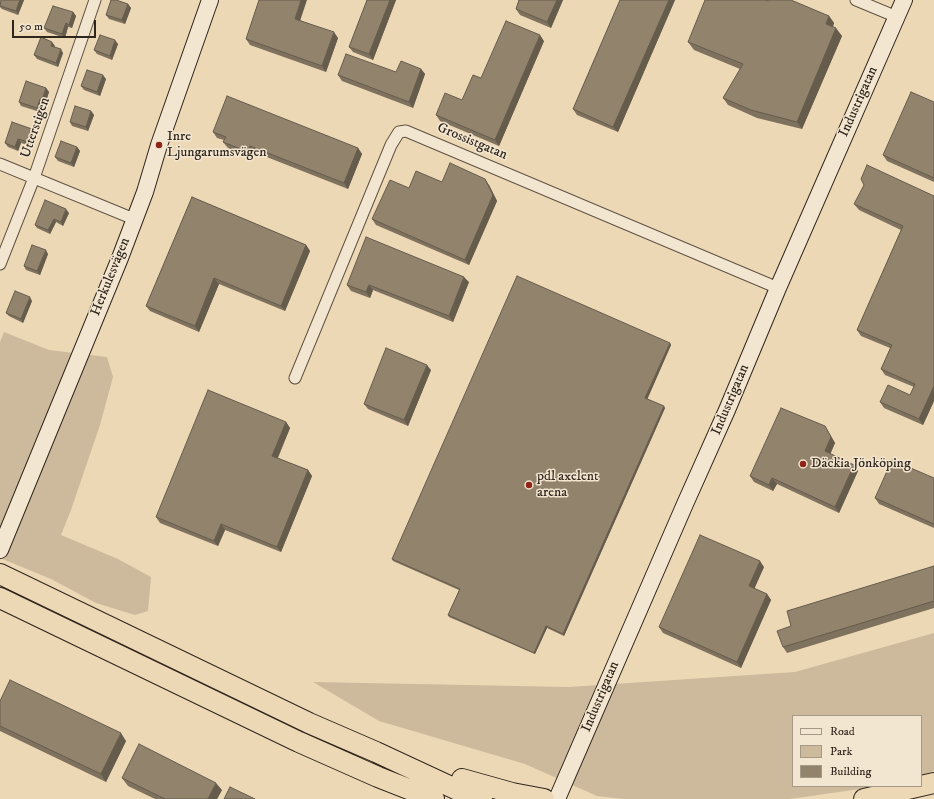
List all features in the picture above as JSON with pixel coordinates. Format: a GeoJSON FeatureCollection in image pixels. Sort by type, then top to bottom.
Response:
{"type":"FeatureCollection","features":[{"type":"Feature","properties":{"kind":"highway"},"geometry":{"type":"LineString","coordinates":[[0,574],[309,723],[462,792],[482,799]]}},
{"type":"Feature","properties":{"kind":"highway"},"geometry":{"type":"LineString","coordinates":[[0,598],[299,742],[378,777],[434,799]]}},
{"type":"Feature","properties":{"kind":"highway"},"geometry":{"type":"LineString","coordinates":[[376,752],[464,780],[512,793],[544,799]]}},
{"type":"Feature","properties":{"kind":"highway"},"geometry":{"type":"LineString","coordinates":[[922,786],[934,783]]}},
{"type":"Feature","properties":{"kind":"highway"},"geometry":{"type":"LineString","coordinates":[[864,799],[916,787]]}},
{"type":"Feature","properties":{"kind":"street","name":"Utterstigen"},"geometry":{"type":"LineString","coordinates":[[0,264],[34,178],[95,0]]}},
{"type":"Feature","properties":{"kind":"street","name":"Herkulesvägen"},"geometry":{"type":"LineString","coordinates":[[2,544],[120,258],[210,0]]}},
{"type":"Feature","properties":{"kind":"street"},"geometry":{"type":"LineString","coordinates":[[856,0],[897,17]]}},
{"type":"Feature","properties":{"kind":"street","name":"Industrigatan"},"geometry":{"type":"LineString","coordinates":[[556,799],[725,416],[778,288],[904,0]]}},
{"type":"Feature","properties":{"kind":"street","name":"Grossistgatan"},"geometry":{"type":"LineString","coordinates":[[295,378],[394,137],[399,132],[406,131],[778,288]]}},
{"type":"Feature","properties":{"kind":"street"},"geometry":{"type":"LineString","coordinates":[[0,164],[134,219]]}},
{"type":"Feature","properties":{"kind":"green space"},"geometry":{"type":"Polygon","coordinates":[[[4,332],[49,350],[107,357],[113,377],[100,425],[61,535],[118,559],[151,577],[148,611],[135,615],[96,603],[51,579],[0,558],[0,342],[4,332]]]}},
{"type":"Feature","properties":{"kind":"green space"},"geometry":{"type":"Polygon","coordinates":[[[934,633],[934,771],[922,775],[922,715],[792,715],[792,787],[874,787],[790,799],[623,799],[597,796],[525,764],[379,721],[313,682],[569,687],[795,672],[934,633]]]}},
{"type":"Feature","properties":{"kind":"building"},"geometry":{"type":"Polygon","coordinates":[[[1,0],[20,0],[16,11],[0,6],[1,0]]]}},
{"type":"Feature","properties":{"kind":"building"},"geometry":{"type":"Polygon","coordinates":[[[111,0],[128,4],[122,20],[106,15],[111,0]]]}},
{"type":"Feature","properties":{"kind":"building"},"geometry":{"type":"Polygon","coordinates":[[[259,0],[301,0],[295,19],[334,32],[322,66],[246,39],[259,0]]]}},
{"type":"Feature","properties":{"kind":"building"},"geometry":{"type":"Polygon","coordinates":[[[367,0],[390,0],[369,54],[349,47],[367,0]]]}},
{"type":"Feature","properties":{"kind":"building"},"geometry":{"type":"Polygon","coordinates":[[[519,0],[557,0],[547,22],[516,9],[519,0]]]}},
{"type":"Feature","properties":{"kind":"building"},"geometry":{"type":"Polygon","coordinates":[[[620,0],[669,0],[613,127],[573,109],[620,0]]]}},
{"type":"Feature","properties":{"kind":"building"},"geometry":{"type":"Polygon","coordinates":[[[705,0],[791,0],[829,16],[826,24],[836,28],[797,122],[751,110],[723,98],[743,64],[688,42],[705,0]]]}},
{"type":"Feature","properties":{"kind":"building"},"geometry":{"type":"Polygon","coordinates":[[[53,6],[73,12],[69,25],[66,23],[62,34],[44,28],[53,6]]]}},
{"type":"Feature","properties":{"kind":"building"},"geometry":{"type":"Polygon","coordinates":[[[506,21],[540,35],[495,140],[436,115],[445,93],[462,100],[473,75],[481,78],[506,21]]]}},
{"type":"Feature","properties":{"kind":"building"},"geometry":{"type":"Polygon","coordinates":[[[100,35],[115,40],[110,56],[94,50],[100,35]]]}},
{"type":"Feature","properties":{"kind":"building"},"geometry":{"type":"Polygon","coordinates":[[[41,37],[52,42],[51,46],[61,49],[56,63],[34,55],[41,37]]]}},
{"type":"Feature","properties":{"kind":"building"},"geometry":{"type":"Polygon","coordinates":[[[346,54],[396,72],[401,61],[421,69],[409,102],[338,75],[346,54]]]}},
{"type":"Feature","properties":{"kind":"building"},"geometry":{"type":"Polygon","coordinates":[[[87,70],[103,75],[97,92],[81,86],[87,70]]]}},
{"type":"Feature","properties":{"kind":"building"},"geometry":{"type":"Polygon","coordinates":[[[26,81],[46,88],[42,100],[40,99],[37,108],[19,102],[26,81]]]}},
{"type":"Feature","properties":{"kind":"building"},"geometry":{"type":"Polygon","coordinates":[[[911,92],[934,102],[934,178],[883,155],[911,92]]]}},
{"type":"Feature","properties":{"kind":"building"},"geometry":{"type":"Polygon","coordinates":[[[227,96],[358,148],[344,183],[250,146],[248,152],[223,142],[226,137],[213,132],[227,96]]]}},
{"type":"Feature","properties":{"kind":"building"},"geometry":{"type":"Polygon","coordinates":[[[75,106],[91,111],[86,127],[70,122],[75,106]]]}},
{"type":"Feature","properties":{"kind":"building"},"geometry":{"type":"Polygon","coordinates":[[[12,122],[32,129],[28,142],[18,139],[15,147],[5,143],[12,122]]]}},
{"type":"Feature","properties":{"kind":"building"},"geometry":{"type":"Polygon","coordinates":[[[61,141],[77,147],[71,163],[55,157],[61,141]]]}},
{"type":"Feature","properties":{"kind":"building"},"geometry":{"type":"Polygon","coordinates":[[[450,163],[485,179],[493,195],[465,260],[372,219],[390,180],[409,188],[416,171],[442,182],[450,163]]]}},
{"type":"Feature","properties":{"kind":"building"},"geometry":{"type":"Polygon","coordinates":[[[867,165],[934,196],[934,386],[919,419],[880,402],[888,385],[910,395],[915,384],[881,369],[892,345],[857,330],[903,226],[854,204],[864,185],[861,179],[867,165]]]}},
{"type":"Feature","properties":{"kind":"building"},"geometry":{"type":"Polygon","coordinates":[[[192,197],[306,245],[281,306],[214,278],[195,326],[146,306],[192,197]]]}},
{"type":"Feature","properties":{"kind":"building"},"geometry":{"type":"Polygon","coordinates":[[[45,200],[66,209],[61,222],[54,219],[48,230],[35,225],[45,200]]]}},
{"type":"Feature","properties":{"kind":"building"},"geometry":{"type":"Polygon","coordinates":[[[366,237],[464,277],[449,316],[369,285],[366,292],[347,285],[366,237]]]}},
{"type":"Feature","properties":{"kind":"building"},"geometry":{"type":"Polygon","coordinates":[[[32,245],[46,250],[37,271],[24,266],[32,245]]]}},
{"type":"Feature","properties":{"kind":"building","name":"pdl axelent arena"},"geometry":{"type":"Polygon","coordinates":[[[517,276],[670,343],[645,398],[664,406],[563,634],[546,626],[534,653],[448,615],[460,589],[392,559],[517,276]]]}},
{"type":"Feature","properties":{"kind":"building"},"geometry":{"type":"Polygon","coordinates":[[[15,291],[30,297],[21,319],[6,313],[15,291]]]}},
{"type":"Feature","properties":{"kind":"building"},"geometry":{"type":"Polygon","coordinates":[[[386,348],[427,365],[404,420],[364,404],[386,348]]]}},
{"type":"Feature","properties":{"kind":"building"},"geometry":{"type":"Polygon","coordinates":[[[208,390],[286,422],[272,456],[308,470],[277,547],[221,524],[214,541],[156,517],[208,390]]]}},
{"type":"Feature","properties":{"kind":"building","name":"Däckia Jönköping"},"geometry":{"type":"Polygon","coordinates":[[[781,408],[825,426],[831,437],[825,451],[854,465],[835,507],[772,478],[769,485],[750,476],[781,408]]]}},
{"type":"Feature","properties":{"kind":"building"},"geometry":{"type":"Polygon","coordinates":[[[892,460],[934,478],[934,524],[875,498],[892,460]]]}},
{"type":"Feature","properties":{"kind":"building"},"geometry":{"type":"Polygon","coordinates":[[[700,535],[760,561],[749,586],[767,594],[737,662],[659,627],[700,535]]]}},
{"type":"Feature","properties":{"kind":"building"},"geometry":{"type":"Polygon","coordinates":[[[934,566],[934,601],[783,647],[777,631],[791,626],[787,611],[934,566]]]}},
{"type":"Feature","properties":{"kind":"building"},"geometry":{"type":"Polygon","coordinates":[[[10,680],[121,733],[101,774],[0,726],[0,701],[10,680]]]}},
{"type":"Feature","properties":{"kind":"building"},"geometry":{"type":"Polygon","coordinates":[[[139,744],[216,783],[208,799],[165,799],[122,778],[139,744]]]}},
{"type":"Feature","properties":{"kind":"building"},"geometry":{"type":"Polygon","coordinates":[[[230,787],[255,799],[224,799],[230,787]]]}},
{"type":"Feature","properties":{"kind":"place","name":"Inre Ljungarumsvägen"},"geometry":{"type":"Point","coordinates":[159,145]}},
{"type":"Feature","properties":{"kind":"place","name":"Däckia Jönköping"},"geometry":{"type":"Point","coordinates":[803,464]}},
{"type":"Feature","properties":{"kind":"place","name":"pdl axelent arena"},"geometry":{"type":"Point","coordinates":[529,485]}}]}
